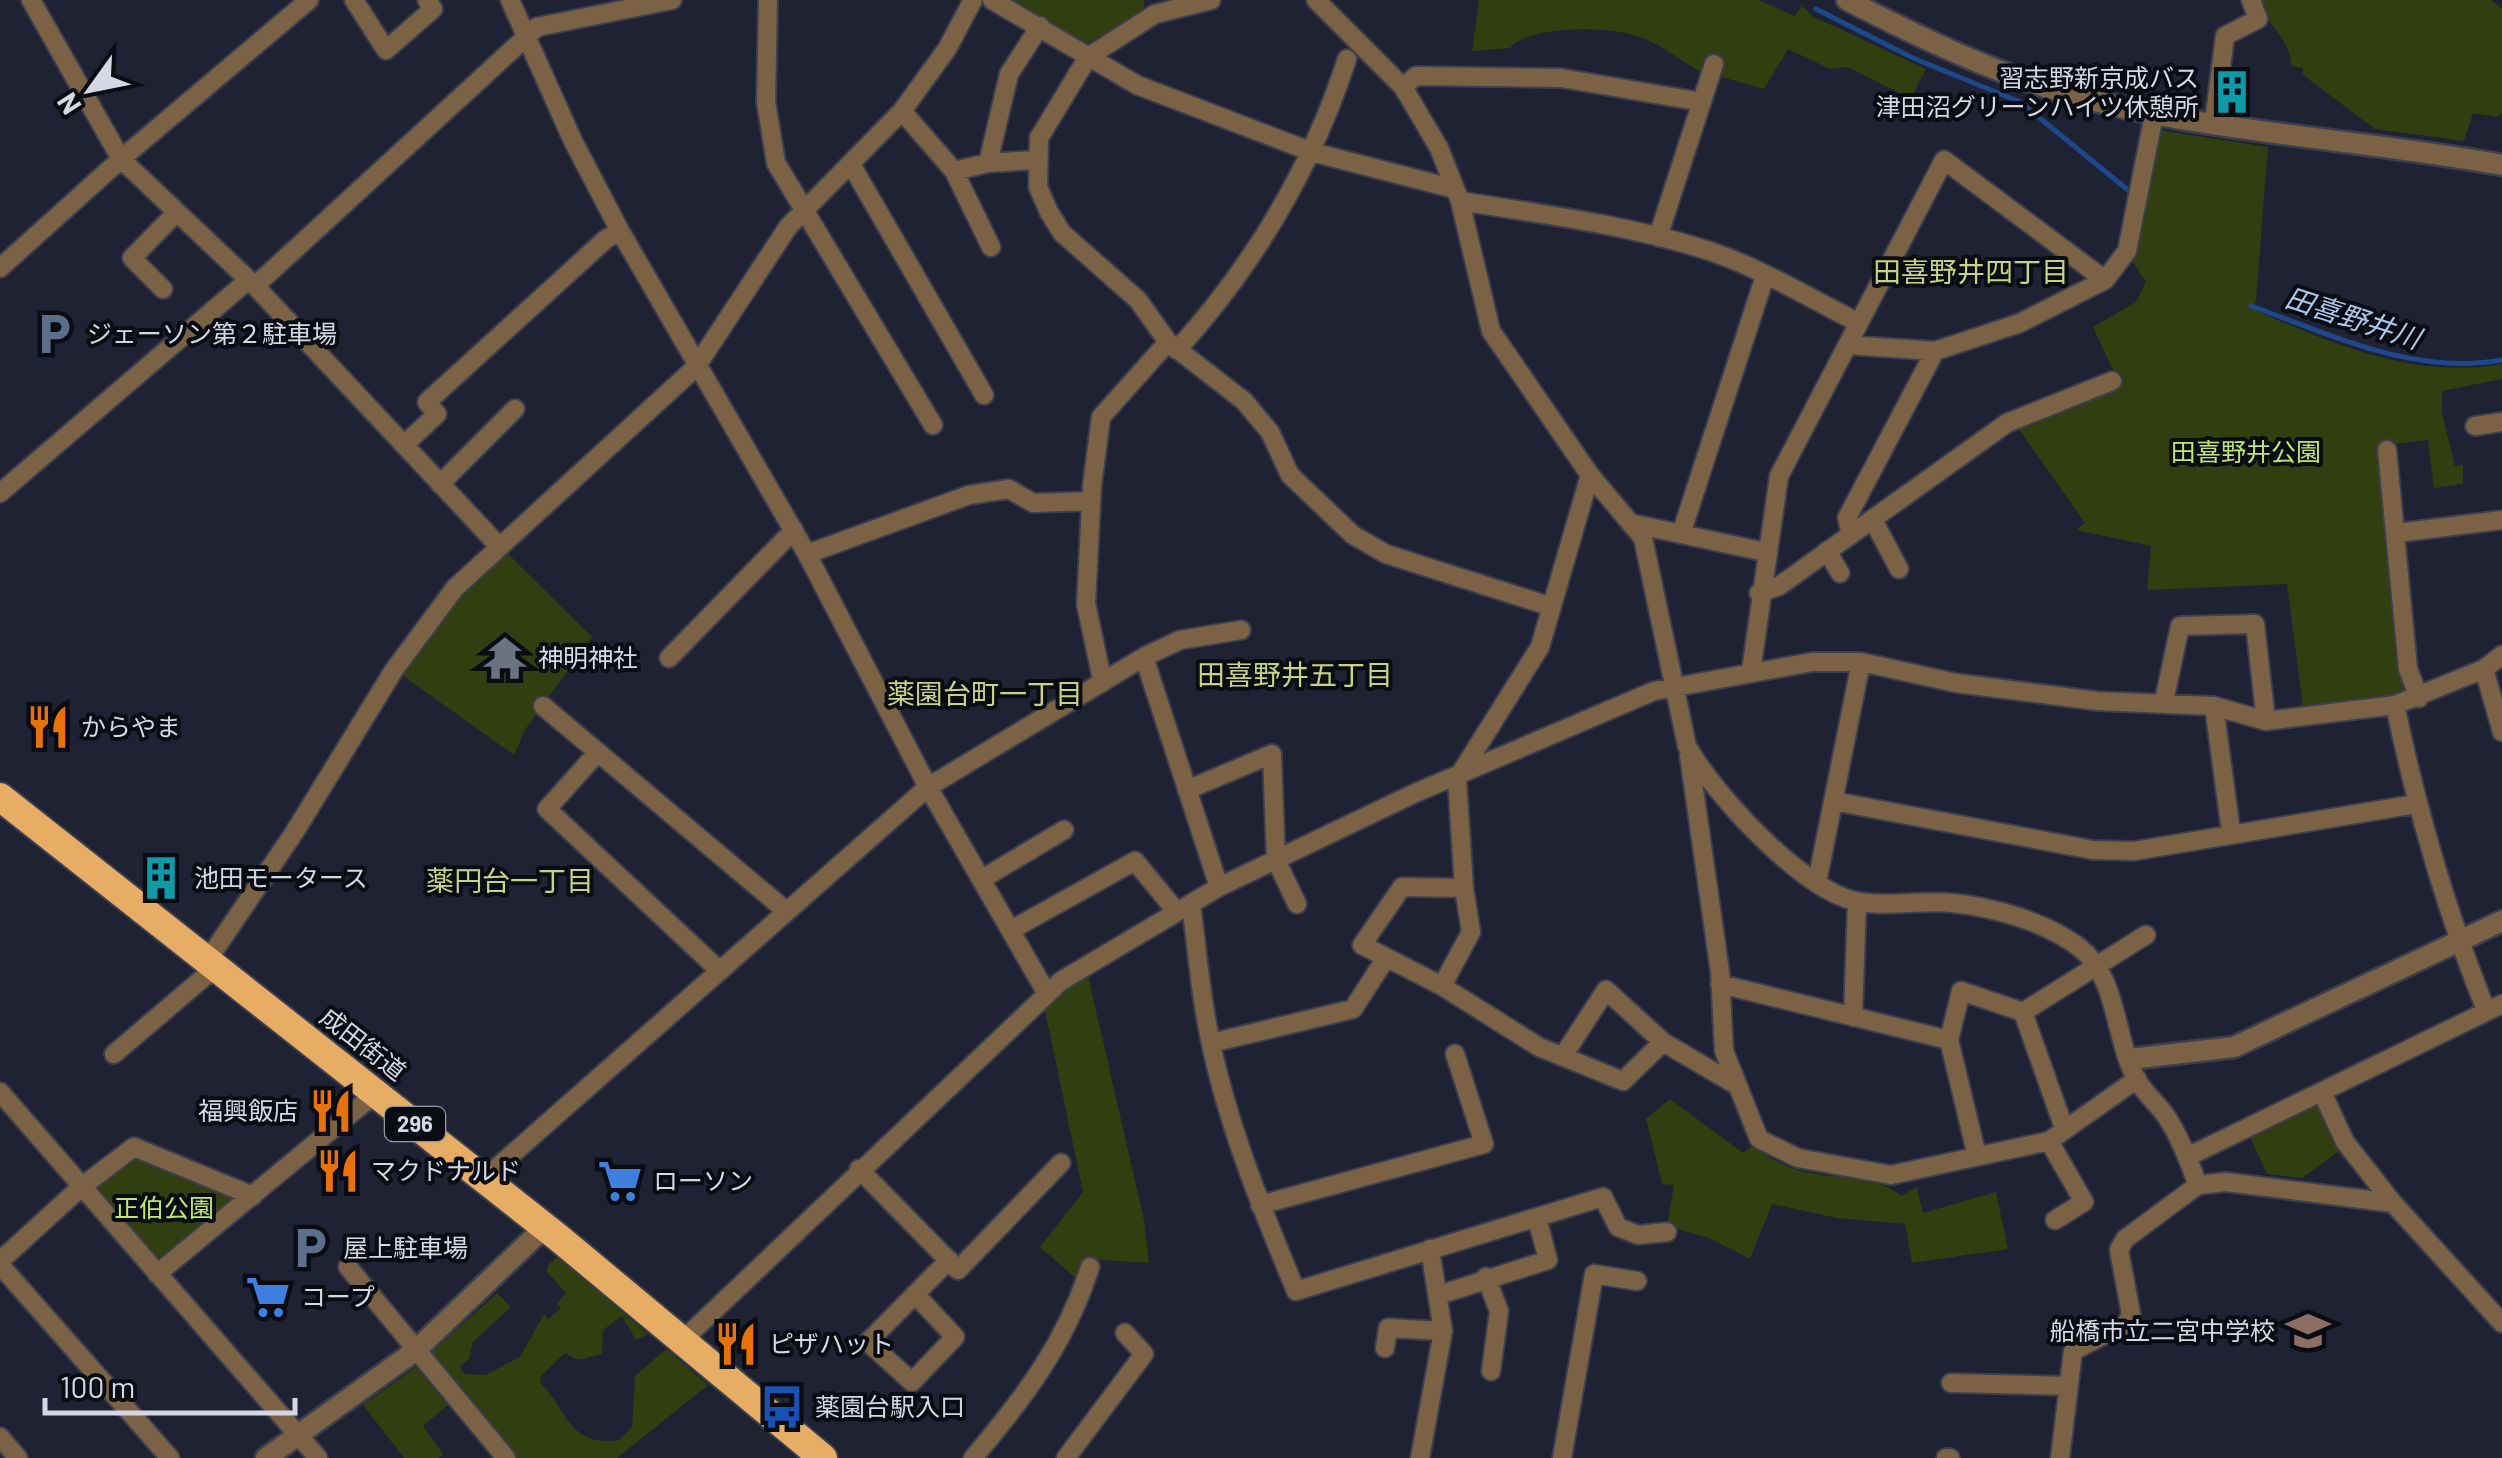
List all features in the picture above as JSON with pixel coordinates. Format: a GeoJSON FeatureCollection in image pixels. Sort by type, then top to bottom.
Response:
{"type":"FeatureCollection","features":[{"type":"Feature","properties":{"kind":"highway","name":"成田街道"},"geometry":{"type":"LineString","coordinates":[[0,797],[484,1178],[823,1458]]}},
{"type":"Feature","properties":{"kind":"street"},"geometry":{"type":"LineString","coordinates":[[31,0],[121,158],[250,284],[498,545]]}},
{"type":"Feature","properties":{"kind":"street"},"geometry":{"type":"LineString","coordinates":[[0,268],[121,158],[310,0]]}},
{"type":"Feature","properties":{"kind":"street"},"geometry":{"type":"LineString","coordinates":[[354,0],[386,50],[433,9],[427,0]]}},
{"type":"Feature","properties":{"kind":"street"},"geometry":{"type":"LineString","coordinates":[[510,0],[620,231],[794,530],[928,787],[1046,992]]}},
{"type":"Feature","properties":{"kind":"street"},"geometry":{"type":"LineString","coordinates":[[0,494],[250,284],[537,27],[672,0]]}},
{"type":"Feature","properties":{"kind":"street"},"geometry":{"type":"LineString","coordinates":[[768,0],[769,126],[776,163],[932,425]]}},
{"type":"Feature","properties":{"kind":"street"},"geometry":{"type":"LineString","coordinates":[[114,1054],[212,964],[394,670],[455,588],[696,367],[801,210],[852,166],[902,111],[947,49],[973,0]]}},
{"type":"Feature","properties":{"kind":"street"},"geometry":{"type":"LineString","coordinates":[[992,0],[1137,85],[1312,152],[1458,195],[1701,248],[1859,323]]}},
{"type":"Feature","properties":{"kind":"street"},"geometry":{"type":"LineString","coordinates":[[1211,0],[1173,4],[1088,57],[1050,115],[1039,138],[1038,186],[1062,233],[1138,300],[1173,346],[1244,401],[1270,432],[1290,475],[1353,535],[1386,554],[1549,606]]}},
{"type":"Feature","properties":{"kind":"street"},"geometry":{"type":"LineString","coordinates":[[1316,0],[1403,86],[1439,148],[1458,195],[1491,331],[1590,475],[1643,538],[1688,746],[1720,984],[1724,1051],[1758,1139],[1798,1158],[1891,1175],[2056,1135],[2133,1069],[2234,1047],[2502,921]]}},
{"type":"Feature","properties":{"kind":"street"},"geometry":{"type":"LineString","coordinates":[[1846,0],[1923,39],[2018,78],[2076,96],[2214,122],[2502,166]]}},
{"type":"Feature","properties":{"kind":"street"},"geometry":{"type":"LineString","coordinates":[[2214,122],[2224,36],[2258,18],[2252,0]]}},
{"type":"Feature","properties":{"kind":"street"},"geometry":{"type":"LineString","coordinates":[[988,163],[1009,74],[1040,26]]}},
{"type":"Feature","properties":{"kind":"street"},"geometry":{"type":"LineString","coordinates":[[1102,679],[1086,604],[1091,501],[1101,418],[1247,268],[1312,152],[1348,59]]}},
{"type":"Feature","properties":{"kind":"street"},"geometry":{"type":"LineString","coordinates":[[1658,237],[1714,64]]}},
{"type":"Feature","properties":{"kind":"street"},"geometry":{"type":"LineString","coordinates":[[1403,86],[1416,76],[1561,78],[1702,102]]}},
{"type":"Feature","properties":{"kind":"street"},"geometry":{"type":"LineString","coordinates":[[1848,344],[1935,351],[2020,323],[2105,280],[2127,250],[2155,110]]}},
{"type":"Feature","properties":{"kind":"street"},"geometry":{"type":"LineString","coordinates":[[902,111],[954,171],[991,247]]}},
{"type":"Feature","properties":{"kind":"street"},"geometry":{"type":"LineString","coordinates":[[954,171],[988,163],[1036,160]]}},
{"type":"Feature","properties":{"kind":"street"},"geometry":{"type":"LineString","coordinates":[[1751,672],[1759,593],[1779,476],[1944,160],[2105,280]]}},
{"type":"Feature","properties":{"kind":"street"},"geometry":{"type":"LineString","coordinates":[[852,166],[984,395]]}},
{"type":"Feature","properties":{"kind":"street"},"geometry":{"type":"LineString","coordinates":[[162,289],[132,258],[176,213]]}},
{"type":"Feature","properties":{"kind":"street"},"geometry":{"type":"LineString","coordinates":[[404,445],[437,414],[427,402],[606,239],[620,231]]}},
{"type":"Feature","properties":{"kind":"street"},"geometry":{"type":"LineString","coordinates":[[1681,534],[1765,276]]}},
{"type":"Feature","properties":{"kind":"street"},"geometry":{"type":"LineString","coordinates":[[1850,535],[1847,518],[1935,351]]}},
{"type":"Feature","properties":{"kind":"street"},"geometry":{"type":"LineString","coordinates":[[1759,593],[1778,586],[2007,423],[2112,381]]}},
{"type":"Feature","properties":{"kind":"street"},"geometry":{"type":"LineString","coordinates":[[440,484],[514,409]]}},
{"type":"Feature","properties":{"kind":"street"},"geometry":{"type":"LineString","coordinates":[[2476,426],[2502,422]]}},
{"type":"Feature","properties":{"kind":"street"},"geometry":{"type":"LineString","coordinates":[[2387,450],[2408,670],[2419,698]]}},
{"type":"Feature","properties":{"kind":"street"},"geometry":{"type":"LineString","coordinates":[[1442,986],[1472,932],[1464,888],[1457,778],[1540,648],[1549,606],[1590,475]]}},
{"type":"Feature","properties":{"kind":"street"},"geometry":{"type":"LineString","coordinates":[[807,554],[969,495],[1009,490],[1033,503],[1091,501]]}},
{"type":"Feature","properties":{"kind":"street"},"geometry":{"type":"LineString","coordinates":[[1874,520],[1898,569]]}},
{"type":"Feature","properties":{"kind":"street"},"geometry":{"type":"LineString","coordinates":[[2397,533],[2502,520]]}},
{"type":"Feature","properties":{"kind":"street"},"geometry":{"type":"LineString","coordinates":[[1629,523],[1765,552]]}},
{"type":"Feature","properties":{"kind":"street"},"geometry":{"type":"LineString","coordinates":[[668,658],[794,530]]}},
{"type":"Feature","properties":{"kind":"street"},"geometry":{"type":"LineString","coordinates":[[1827,551],[1840,573]]}},
{"type":"Feature","properties":{"kind":"street"},"geometry":{"type":"LineString","coordinates":[[2164,702],[2180,626],[2255,624],[2266,721]]}},
{"type":"Feature","properties":{"kind":"street"},"geometry":{"type":"LineString","coordinates":[[484,1178],[928,787],[1144,657],[1180,640],[1241,630]]}},
{"type":"Feature","properties":{"kind":"street"},"geometry":{"type":"LineString","coordinates":[[682,1340],[1046,992],[1219,887],[1412,794],[1654,691],[1812,662],[1861,662],[1956,683],[2097,701],[2214,706],[2266,721],[2395,706],[2484,669],[2502,656]]}},
{"type":"Feature","properties":{"kind":"street"},"geometry":{"type":"LineString","coordinates":[[1144,657],[1219,887]]}},
{"type":"Feature","properties":{"kind":"street"},"geometry":{"type":"LineString","coordinates":[[1817,882],[1861,662]]}},
{"type":"Feature","properties":{"kind":"street"},"geometry":{"type":"LineString","coordinates":[[2484,669],[2502,732]]}},
{"type":"Feature","properties":{"kind":"street"},"geometry":{"type":"LineString","coordinates":[[543,706],[785,910]]}},
{"type":"Feature","properties":{"kind":"street"},"geometry":{"type":"LineString","coordinates":[[2214,706],[2231,832]]}},
{"type":"Feature","properties":{"kind":"street"},"geometry":{"type":"LineString","coordinates":[[2187,1156],[2494,1007],[2459,943],[2416,804],[2395,706]]}},
{"type":"Feature","properties":{"kind":"street"},"geometry":{"type":"LineString","coordinates":[[1688,746],[1699,766],[1763,838],[1817,882],[1857,902],[1952,903],[2024,919],[2080,948],[2096,966],[2133,1069],[2166,1117],[2198,1185]]}},
{"type":"Feature","properties":{"kind":"street"},"geometry":{"type":"LineString","coordinates":[[598,752],[547,809],[720,972]]}},
{"type":"Feature","properties":{"kind":"street"},"geometry":{"type":"LineString","coordinates":[[1188,790],[1272,754],[1276,860],[1297,904]]}},
{"type":"Feature","properties":{"kind":"street"},"geometry":{"type":"LineString","coordinates":[[1833,801],[2093,850],[2134,851],[2416,804]]}},
{"type":"Feature","properties":{"kind":"street"},"geometry":{"type":"LineString","coordinates":[[982,879],[1064,830]]}},
{"type":"Feature","properties":{"kind":"street"},"geometry":{"type":"LineString","coordinates":[[1011,930],[1134,860],[1183,907],[1212,1044],[1260,1205],[1296,1291],[1603,1197],[1618,1228],[1638,1235],[1667,1232]]}},
{"type":"Feature","properties":{"kind":"street"},"geometry":{"type":"LineString","coordinates":[[1464,888],[1402,887],[1362,945],[1442,986],[1538,1047],[1623,1081],[1663,1042]]}},
{"type":"Feature","properties":{"kind":"street"},"geometry":{"type":"LineString","coordinates":[[1854,1017],[1857,902]]}},
{"type":"Feature","properties":{"kind":"street"},"geometry":{"type":"LineString","coordinates":[[2023,1012],[2146,935]]}},
{"type":"Feature","properties":{"kind":"street"},"geometry":{"type":"LineString","coordinates":[[1212,1044],[1353,1010],[1386,958]]}},
{"type":"Feature","properties":{"kind":"street"},"geometry":{"type":"LineString","coordinates":[[1720,984],[1949,1040]]}},
{"type":"Feature","properties":{"kind":"street"},"geometry":{"type":"LineString","coordinates":[[1563,1056],[1606,990],[1663,1042],[1738,1086]]}},
{"type":"Feature","properties":{"kind":"street"},"geometry":{"type":"LineString","coordinates":[[1977,1156],[1949,1040],[1961,991],[2023,1012]]}},
{"type":"Feature","properties":{"kind":"street"},"geometry":{"type":"LineString","coordinates":[[2023,1012],[2056,1135],[2084,1202],[2054,1220]]}},
{"type":"Feature","properties":{"kind":"street"},"geometry":{"type":"LineString","coordinates":[[1260,1205],[1484,1144],[1454,1054]]}},
{"type":"Feature","properties":{"kind":"street"},"geometry":{"type":"LineString","coordinates":[[0,1092],[318,1458]]}},
{"type":"Feature","properties":{"kind":"street"},"geometry":{"type":"LineString","coordinates":[[2322,1092],[2345,1142],[2393,1202],[2502,1323]]}},
{"type":"Feature","properties":{"kind":"street"},"geometry":{"type":"LineString","coordinates":[[158,1274],[376,1093]]}},
{"type":"Feature","properties":{"kind":"street"},"geometry":{"type":"LineString","coordinates":[[170,1458],[0,1263],[80,1188],[134,1147],[253,1196]]}},
{"type":"Feature","properties":{"kind":"street"},"geometry":{"type":"LineString","coordinates":[[860,1169],[958,1270],[1061,1163]]}},
{"type":"Feature","properties":{"kind":"street"},"geometry":{"type":"LineString","coordinates":[[2060,1458],[2073,1351],[2127,1323],[2131,1314],[2119,1250],[2125,1239],[2198,1185],[2226,1182],[2393,1202]]}},
{"type":"Feature","properties":{"kind":"street"},"geometry":{"type":"LineString","coordinates":[[1438,1295],[1486,1276],[1548,1260],[1537,1218]]}},
{"type":"Feature","properties":{"kind":"street"},"geometry":{"type":"LineString","coordinates":[[266,1458],[415,1351],[545,1227]]}},
{"type":"Feature","properties":{"kind":"street"},"geometry":{"type":"LineString","coordinates":[[1420,1458],[1443,1331],[1430,1248]]}},
{"type":"Feature","properties":{"kind":"street"},"geometry":{"type":"LineString","coordinates":[[915,1294],[955,1337],[912,1382],[868,1342],[915,1294],[949,1260]]}},
{"type":"Feature","properties":{"kind":"street"},"geometry":{"type":"LineString","coordinates":[[348,1267],[506,1458]]}},
{"type":"Feature","properties":{"kind":"street"},"geometry":{"type":"LineString","coordinates":[[973,1458],[1032,1389],[1079,1303],[1090,1267]]}},
{"type":"Feature","properties":{"kind":"street"},"geometry":{"type":"LineString","coordinates":[[1562,1458],[1594,1274],[1637,1281]]}},
{"type":"Feature","properties":{"kind":"street"},"geometry":{"type":"LineString","coordinates":[[1486,1276],[1499,1312],[1491,1371]]}},
{"type":"Feature","properties":{"kind":"street"},"geometry":{"type":"LineString","coordinates":[[1385,1348],[1388,1328],[1443,1331]]}},
{"type":"Feature","properties":{"kind":"street"},"geometry":{"type":"LineString","coordinates":[[1066,1458],[1144,1354],[1126,1333]]}},
{"type":"Feature","properties":{"kind":"street"},"geometry":{"type":"LineString","coordinates":[[1951,1384],[2069,1386]]}},
{"type":"Feature","properties":{"kind":"street"},"geometry":{"type":"LineString","coordinates":[[0,1437],[18,1458]]}},
{"type":"Feature","properties":{"kind":"green space"},"geometry":{"type":"Polygon","coordinates":[[[1009,0],[1144,0],[1144,10],[1083,46],[1009,0]]]}},
{"type":"Feature","properties":{"kind":"green space"},"geometry":{"type":"Polygon","coordinates":[[[1479,0],[1758,0],[1795,16],[1802,6],[1812,16],[1926,69],[1911,99],[1848,67],[1830,69],[1788,49],[1764,89],[1718,76],[1721,59],[1708,56],[1702,73],[1648,40],[1627,33],[1552,31],[1520,40],[1510,48],[1472,51],[1479,0]]]}},
{"type":"Feature","properties":{"kind":"green space"},"geometry":{"type":"Polygon","coordinates":[[[2258,0],[2491,0],[2502,9],[2502,113],[2497,117],[2473,113],[2464,141],[2375,129],[2303,75],[2303,68],[2291,66],[2287,47],[2258,0]]]}},
{"type":"Feature","properties":{"kind":"green space","name":"田喜野井公園"},"geometry":{"type":"Polygon","coordinates":[[[2158,130],[2268,147],[2256,301],[2252,309],[2343,346],[2405,363],[2469,368],[2502,364],[2502,379],[2442,391],[2442,413],[2455,466],[2463,465],[2463,484],[2434,488],[2428,440],[2384,445],[2410,701],[2304,716],[2287,584],[2147,590],[2151,546],[2076,530],[2085,523],[2016,425],[2119,383],[2093,327],[2136,302],[2146,282],[2131,259],[2158,130]]]}},
{"type":"Feature","properties":{"kind":"green space"},"geometry":{"type":"Polygon","coordinates":[[[501,547],[592,637],[525,730],[514,755],[399,673],[460,590],[501,547]]]}},
{"type":"Feature","properties":{"kind":"green space"},"geometry":{"type":"Polygon","coordinates":[[[1087,971],[1144,1220],[1149,1263],[1088,1259],[1079,1281],[1040,1247],[1083,1192],[1043,1001],[1087,971]]]}},
{"type":"Feature","properties":{"kind":"green space"},"geometry":{"type":"Polygon","coordinates":[[[1670,1099],[1743,1153],[1754,1145],[1794,1169],[1869,1181],[1901,1196],[1917,1187],[1923,1213],[1996,1192],[2008,1249],[1912,1263],[1905,1224],[1837,1218],[1772,1204],[1750,1259],[1709,1238],[1667,1226],[1674,1185],[1662,1184],[1646,1119],[1670,1099]]]}},
{"type":"Feature","properties":{"kind":"green space"},"geometry":{"type":"Polygon","coordinates":[[[2313,1103],[2320,1106],[2342,1149],[2302,1178],[2267,1174],[2249,1135],[2313,1103]]]}},
{"type":"Feature","properties":{"kind":"green space","name":"正伯公園"},"geometry":{"type":"Polygon","coordinates":[[[136,1154],[236,1198],[165,1256],[156,1257],[96,1192],[96,1185],[136,1154]]]}},
{"type":"Feature","properties":{"kind":"green space"},"geometry":{"type":"Polygon","coordinates":[[[558,1257],[648,1334],[636,1340],[622,1316],[603,1330],[602,1354],[578,1360],[565,1353],[542,1375],[540,1382],[579,1433],[602,1441],[619,1440],[632,1427],[635,1376],[666,1349],[708,1385],[617,1458],[517,1458],[427,1356],[497,1293],[511,1307],[473,1342],[469,1359],[460,1367],[464,1374],[485,1375],[520,1357],[544,1314],[548,1319],[561,1308],[557,1303],[566,1293],[547,1272],[548,1265],[558,1257]]]}},
{"type":"Feature","properties":{"kind":"green space"},"geometry":{"type":"Polygon","coordinates":[[[416,1367],[448,1405],[423,1426],[443,1454],[439,1458],[404,1458],[363,1405],[416,1367]]]}},
{"type":"Feature","properties":{"kind":"waterway","name":"田喜野井川"},"geometry":{"type":"LineString","coordinates":[[1816,9],[1913,58],[2020,102],[2128,190]]}},
{"type":"Feature","properties":{"kind":"waterway","name":"田喜野井川"},"geometry":{"type":"LineString","coordinates":[[2251,306],[2406,358],[2470,363],[2502,360]]}},
{"type":"Feature","properties":{"kind":"place","name":"習志野新京成バス 津田沼グリーンハイツ休憩所"},"geometry":{"type":"Point","coordinates":[2232,92]}},
{"type":"Feature","properties":{"kind":"place","name":"ジェーソン第２駐車場"},"geometry":{"type":"Point","coordinates":[54,334]}},
{"type":"Feature","properties":{"kind":"place","name":"神明神社"},"geometry":{"type":"Point","coordinates":[505,658]}},
{"type":"Feature","properties":{"kind":"place","name":"からやま"},"geometry":{"type":"Point","coordinates":[48,727]}},
{"type":"Feature","properties":{"kind":"place","name":"池田モータース"},"geometry":{"type":"Point","coordinates":[161,878]}},
{"type":"Feature","properties":{"kind":"place","name":"福興飯店"},"geometry":{"type":"Point","coordinates":[331,1111]}},
{"type":"Feature","properties":{"kind":"place","name":"マクドナルド"},"geometry":{"type":"Point","coordinates":[338,1171]}},
{"type":"Feature","properties":{"kind":"place","name":"ローソン"},"geometry":{"type":"Point","coordinates":[620,1181]}},
{"type":"Feature","properties":{"kind":"place","name":"屋上駐車場"},"geometry":{"type":"Point","coordinates":[310,1248]}},
{"type":"Feature","properties":{"kind":"place","name":"コープ"},"geometry":{"type":"Point","coordinates":[268,1297]}},
{"type":"Feature","properties":{"kind":"place","name":"船橋市立二宮中学校"},"geometry":{"type":"Point","coordinates":[2308,1331]}},
{"type":"Feature","properties":{"kind":"place","name":"ピザハット"},"geometry":{"type":"Point","coordinates":[736,1344]}},
{"type":"Feature","properties":{"kind":"place","name":"薬園台駅入口"},"geometry":{"type":"Point","coordinates":[782,1407]}},
{"type":"Feature","properties":{"kind":"district","name":"田喜野井四丁目"},"geometry":{"type":"Point","coordinates":[1971,272]}},
{"type":"Feature","properties":{"kind":"district","name":"田喜野井五丁目"},"geometry":{"type":"Point","coordinates":[1295,675]}},
{"type":"Feature","properties":{"kind":"district","name":"薬園台町一丁目"},"geometry":{"type":"Point","coordinates":[985,694]}},
{"type":"Feature","properties":{"kind":"district","name":"薬円台一丁目"},"geometry":{"type":"Point","coordinates":[510,881]}}]}
